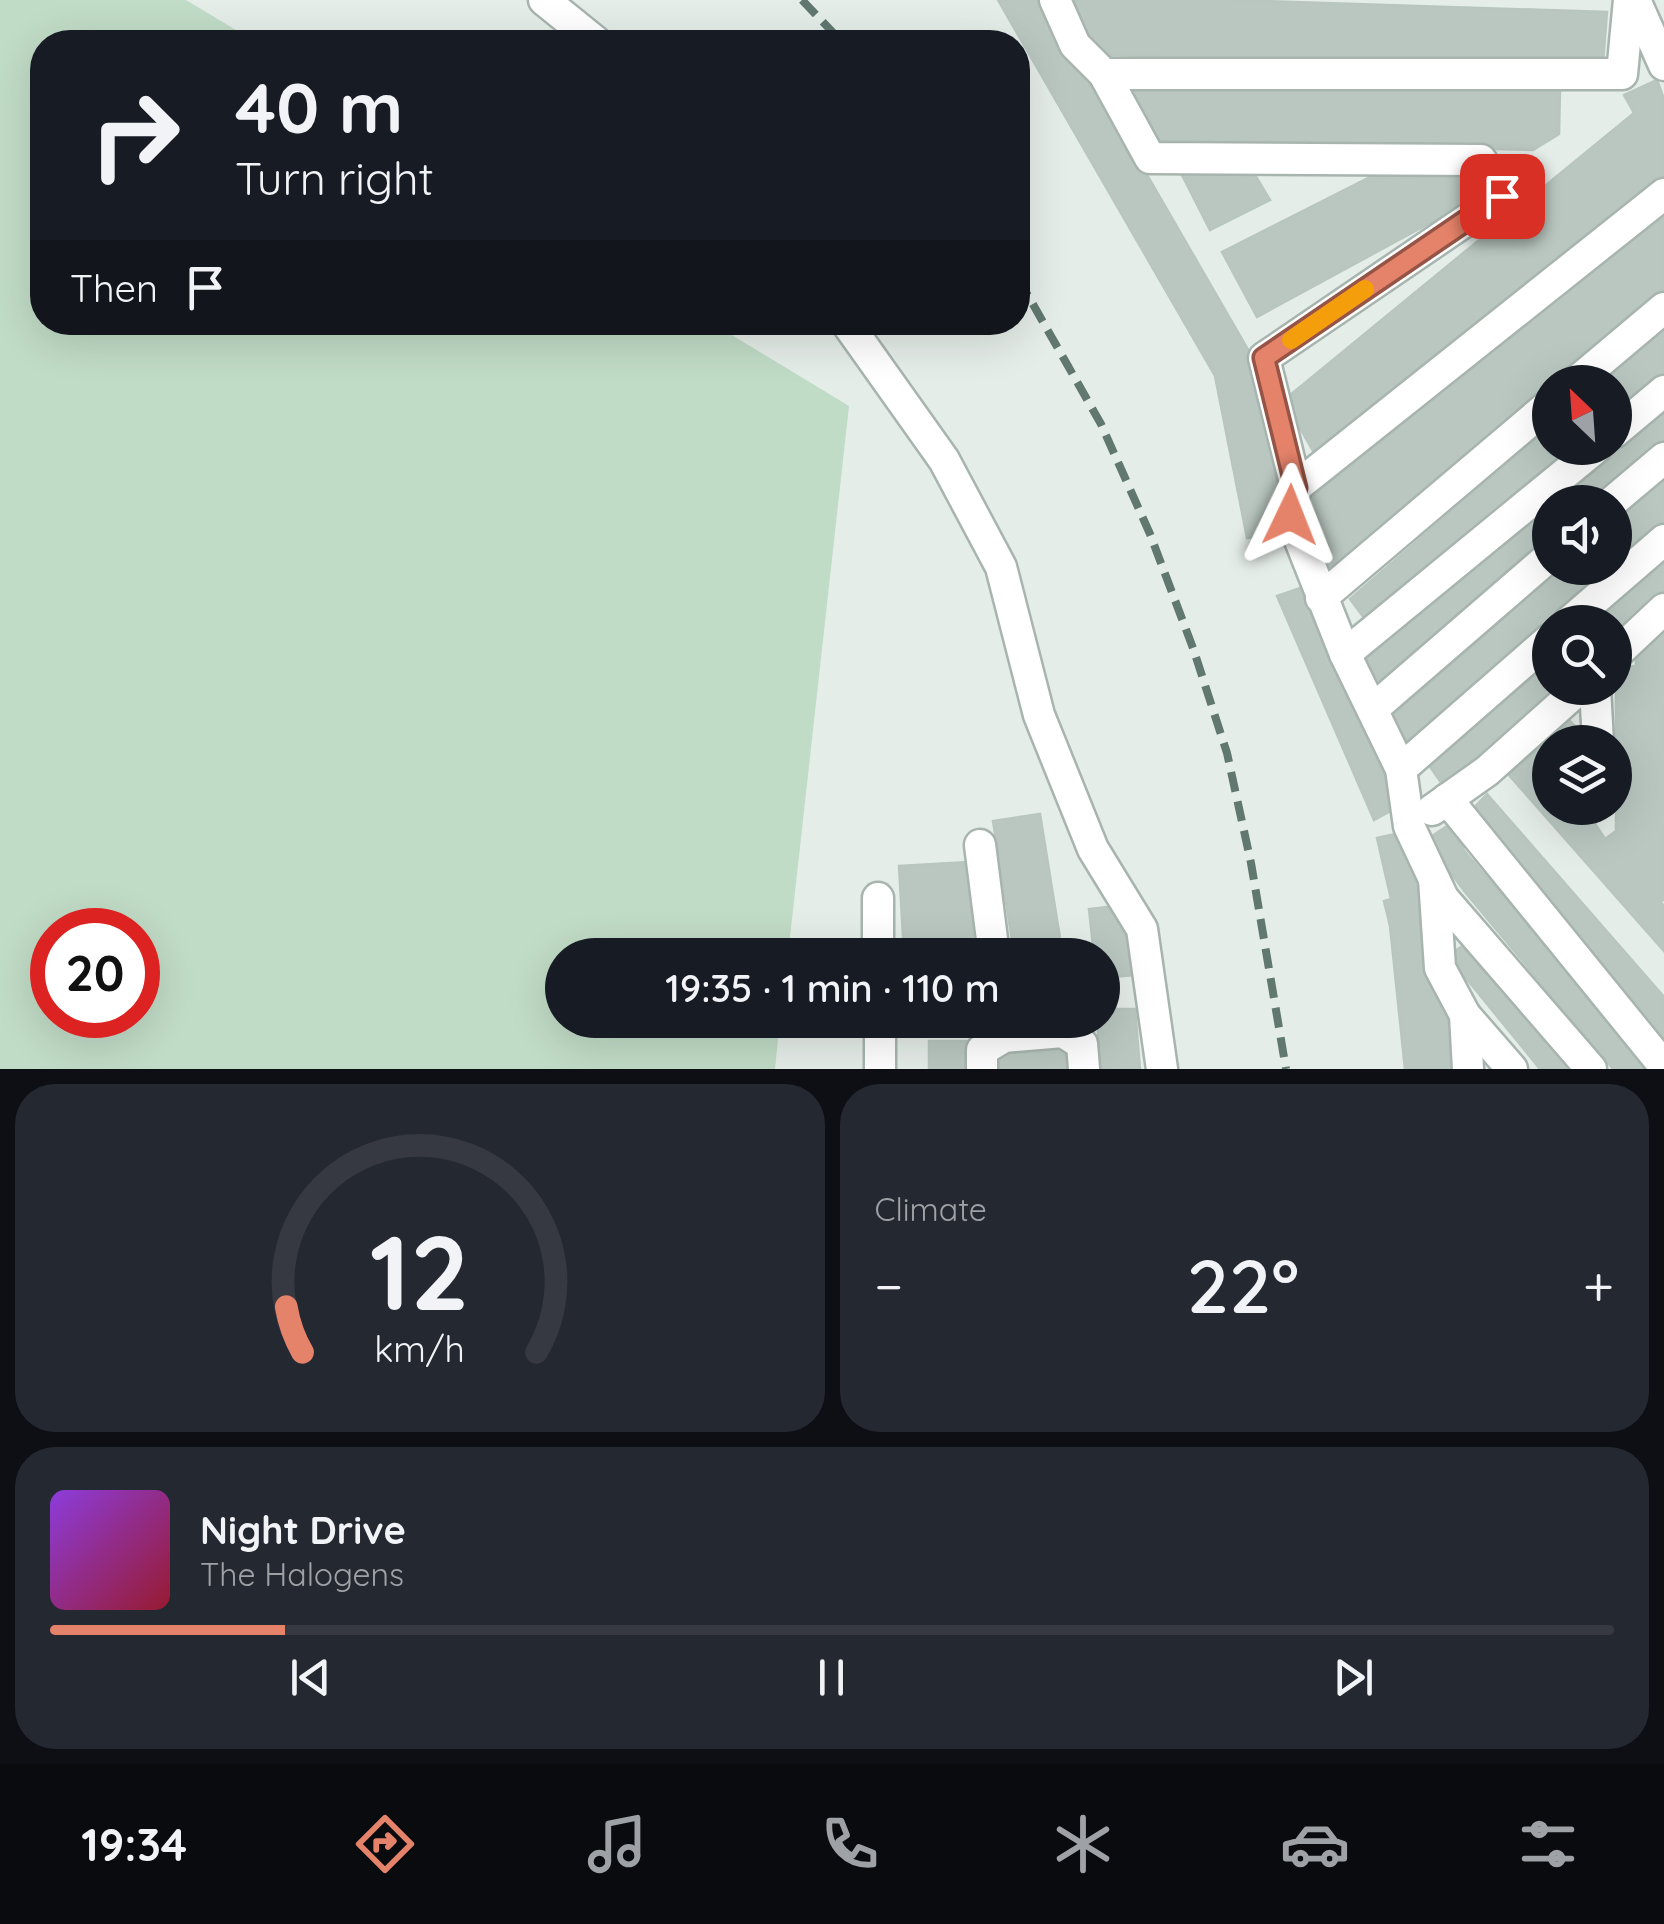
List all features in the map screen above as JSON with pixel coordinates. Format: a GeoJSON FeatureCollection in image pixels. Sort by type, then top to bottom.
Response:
{"type":"FeatureCollection","features":[{"type":"Feature","properties":{"kind":"lane"},"geometry":{"type":"LineString","coordinates":[[544,0],[581,30]]}},
{"type":"Feature","properties":{"kind":"lane"},"geometry":{"type":"LineString","coordinates":[[1055,0],[1075,45],[1104,74],[1150,158],[1481,160],[1502,196],[1264,358],[1296,488],[1290,515],[1345,654],[1400,769],[1409,826],[1443,898],[1591,1069]]}},
{"type":"Feature","properties":{"kind":"lane"},"geometry":{"type":"LineString","coordinates":[[1104,74],[1622,74],[1631,0]]}},
{"type":"Feature","properties":{"kind":"lane"},"geometry":{"type":"LineString","coordinates":[[1631,0],[1664,64]]}},
{"type":"Feature","properties":{"kind":"lane"},"geometry":{"type":"LineString","coordinates":[[1296,488],[1664,194]]}},
{"type":"Feature","properties":{"kind":"lane"},"geometry":{"type":"LineString","coordinates":[[1596,365],[1664,308]]}},
{"type":"Feature","properties":{"kind":"lane"},"geometry":{"type":"LineString","coordinates":[[855,335],[944,460],[1001,567],[1038,715],[1093,849],[1142,929],[1162,1069]]}},
{"type":"Feature","properties":{"kind":"lane"},"geometry":{"type":"LineString","coordinates":[[1632,418],[1664,391]]}},
{"type":"Feature","properties":{"kind":"lane"},"geometry":{"type":"LineString","coordinates":[[1321,598],[1532,419]]}},
{"type":"Feature","properties":{"kind":"lane"},"geometry":{"type":"LineString","coordinates":[[1632,485],[1664,458]]}},
{"type":"Feature","properties":{"kind":"lane"},"geometry":{"type":"LineString","coordinates":[[1345,654],[1575,465]]}},
{"type":"Feature","properties":{"kind":"lane"},"geometry":{"type":"LineString","coordinates":[[1589,605],[1664,540]]}},
{"type":"Feature","properties":{"kind":"lane"},"geometry":{"type":"LineString","coordinates":[[1373,710],[1532,572]]}},
{"type":"Feature","properties":{"kind":"lane"},"geometry":{"type":"LineString","coordinates":[[1632,639],[1664,609]]}},
{"type":"Feature","properties":{"kind":"lane"},"geometry":{"type":"LineString","coordinates":[[1400,769],[1532,655]]}},
{"type":"Feature","properties":{"kind":"lane"},"geometry":{"type":"LineString","coordinates":[[1409,826],[1488,771],[1561,705]]}},
{"type":"Feature","properties":{"kind":"lane"},"geometry":{"type":"LineString","coordinates":[[1447,799],[1664,1066]]}},
{"type":"Feature","properties":{"kind":"lane"},"geometry":{"type":"LineString","coordinates":[[980,845],[992,938]]}},
{"type":"Feature","properties":{"kind":"lane"},"geometry":{"type":"LineString","coordinates":[[1434,879],[1440,968],[1465,1015],[1512,1069]]}},
{"type":"Feature","properties":{"kind":"lane"},"geometry":{"type":"LineString","coordinates":[[878,898],[878,938]]}},
{"type":"Feature","properties":{"kind":"lane"},"geometry":{"type":"LineString","coordinates":[[1465,1015],[1468,1069]]}},
{"type":"Feature","properties":{"kind":"lane"},"geometry":{"type":"LineString","coordinates":[[880,1038],[880,1069]]}},
{"type":"Feature","properties":{"kind":"lane"},"geometry":{"type":"LineString","coordinates":[[982,1069],[982,1050],[993,1038]]}},
{"type":"Feature","properties":{"kind":"lane"},"geometry":{"type":"LineString","coordinates":[[1072,1038],[1082,1044],[1084,1069]]}},
{"type":"Feature","properties":{"kind":"green space"},"geometry":{"type":"Polygon","coordinates":[[[0,0],[186,0],[236,30],[30,30],[30,335],[732,335],[849,406],[790,938],[545,938],[545,1038],[778,1038],[775,1069],[0,1069],[0,0]]]}},
{"type":"Feature","properties":{"kind":"building"},"geometry":{"type":"Polygon","coordinates":[[[998,0],[1046,0],[1254,360],[1290,533],[1247,538],[1215,376],[1030,55],[1030,30],[1015,30],[998,0]]]}},
{"type":"Feature","properties":{"kind":"building"},"geometry":{"type":"Polygon","coordinates":[[[1069,0],[1232,0],[1607,12],[1603,63],[1096,55],[1089,36],[1072,31],[1069,0]]]}},
{"type":"Feature","properties":{"kind":"building"},"geometry":{"type":"Polygon","coordinates":[[[1657,80],[1664,99],[1664,177],[1316,456],[1284,400],[1634,113],[1624,95],[1657,80]]]}},
{"type":"Feature","properties":{"kind":"building"},"geometry":{"type":"Polygon","coordinates":[[[1132,82],[1560,90],[1559,134],[1533,150],[1148,141],[1152,123],[1127,121],[1132,82]]]}},
{"type":"Feature","properties":{"kind":"building"},"geometry":{"type":"Polygon","coordinates":[[[1237,166],[1255,175],[1270,200],[1210,230],[1180,171],[1237,166]]]}},
{"type":"Feature","properties":{"kind":"building"},"geometry":{"type":"Polygon","coordinates":[[[1452,169],[1474,199],[1257,317],[1222,252],[1380,172],[1452,169]]]}},
{"type":"Feature","properties":{"kind":"building"},"geometry":{"type":"Polygon","coordinates":[[[1664,210],[1664,292],[1576,365],[1532,365],[1532,403],[1332,572],[1293,513],[1664,210]]]}},
{"type":"Feature","properties":{"kind":"building"},"geometry":{"type":"Polygon","coordinates":[[[1664,329],[1664,375],[1632,402],[1632,365],[1622,365],[1664,329]]]}},
{"type":"Feature","properties":{"kind":"building"},"geometry":{"type":"Polygon","coordinates":[[[1664,401],[1664,444],[1616,485],[1568,485],[1591,465],[1632,465],[1632,429],[1664,401]]]}},
{"type":"Feature","properties":{"kind":"building"},"geometry":{"type":"Polygon","coordinates":[[[1532,442],[1532,465],[1559,465],[1370,626],[1350,599],[1532,442]]]}},
{"type":"Feature","properties":{"kind":"building"},"geometry":{"type":"Polygon","coordinates":[[[1664,475],[1664,524],[1632,553],[1632,503],[1664,475]]]}},
{"type":"Feature","properties":{"kind":"building"},"geometry":{"type":"Polygon","coordinates":[[[1532,516],[1532,559],[1383,688],[1366,659],[1532,516]]]}},
{"type":"Feature","properties":{"kind":"building"},"geometry":{"type":"Polygon","coordinates":[[[1664,550],[1664,600],[1632,628],[1632,605],[1601,605],[1624,585],[1632,585],[1632,578],[1664,550]]]}},
{"type":"Feature","properties":{"kind":"building"},"geometry":{"type":"Polygon","coordinates":[[[1541,585],[1596,585],[1573,605],[1532,605],[1532,642],[1413,748],[1390,718],[1541,585]]]}},
{"type":"Feature","properties":{"kind":"building"},"geometry":{"type":"Polygon","coordinates":[[[1300,588],[1398,807],[1374,820],[1277,596],[1300,588]]]}},
{"type":"Feature","properties":{"kind":"building"},"geometry":{"type":"Polygon","coordinates":[[[1664,621],[1664,900],[1660,901],[1664,906],[1664,951],[1553,825],[1596,825],[1605,839],[1616,831],[1616,825],[1632,825],[1632,725],[1616,725],[1616,705],[1632,705],[1636,637],[1664,621]]]}},
{"type":"Feature","properties":{"kind":"building"},"geometry":{"type":"Polygon","coordinates":[[[1532,669],[1532,705],[1546,705],[1447,791],[1428,764],[1532,669]]]}},
{"type":"Feature","properties":{"kind":"building"},"geometry":{"type":"Polygon","coordinates":[[[1532,755],[1532,801],[1509,775],[1532,755]]]}},
{"type":"Feature","properties":{"kind":"building"},"geometry":{"type":"Polygon","coordinates":[[[1487,794],[1664,997],[1664,1046],[1469,813],[1487,794]]]}},
{"type":"Feature","properties":{"kind":"building"},"geometry":{"type":"Polygon","coordinates":[[[1040,814],[1060,938],[1012,938],[993,821],[1040,814]]]}},
{"type":"Feature","properties":{"kind":"building"},"geometry":{"type":"Polygon","coordinates":[[[1450,824],[1465,852],[1652,1069],[1613,1069],[1465,892],[1426,840],[1450,824]]]}},
{"type":"Feature","properties":{"kind":"building"},"geometry":{"type":"Polygon","coordinates":[[[1400,833],[1429,921],[1432,985],[1448,1014],[1453,1069],[1405,1069],[1384,901],[1391,899],[1377,838],[1400,833]]]}},
{"type":"Feature","properties":{"kind":"building"},"geometry":{"type":"Polygon","coordinates":[[[968,862],[973,938],[903,938],[899,866],[968,862]]]}},
{"type":"Feature","properties":{"kind":"building"},"geometry":{"type":"Polygon","coordinates":[[[1126,905],[1134,975],[1120,976],[1120,938],[1092,938],[1089,909],[1126,905]]]}},
{"type":"Feature","properties":{"kind":"building"},"geometry":{"type":"Polygon","coordinates":[[[1471,940],[1579,1069],[1540,1069],[1448,956],[1471,940]]]}},
{"type":"Feature","properties":{"kind":"building"},"geometry":{"type":"Polygon","coordinates":[[[1120,1009],[1135,1009],[1140,1069],[1101,1069],[1098,1038],[1120,1038],[1120,1009]]]}},
{"type":"Feature","properties":{"kind":"building"},"geometry":{"type":"Polygon","coordinates":[[[929,1041],[967,1041],[967,1069],[929,1069],[929,1041]]]}},
{"type":"Feature","properties":{"kind":"building"},"geometry":{"type":"Polygon","coordinates":[[[1070,1045],[1071,1069],[999,1069],[999,1052],[1070,1045]]]}},
{"type":"Feature","properties":{"kind":"railway"},"geometry":{"type":"LineString","coordinates":[[802,0],[831,30]]}},
{"type":"Feature","properties":{"kind":"railway"},"geometry":{"type":"LineString","coordinates":[[1030,299],[1101,424],[1150,534],[1193,648],[1227,753],[1251,863],[1286,1069]]}},
{"type":"Feature","properties":{"kind":"slow traffic"},"geometry":{"type":"LineString","coordinates":[[1291,340],[1365,289]]}},
{"type":"Feature","properties":{"kind":"route"},"geometry":{"type":"LineString","coordinates":[[1290,515],[1296,488],[1264,358],[1502,196]]}}]}
